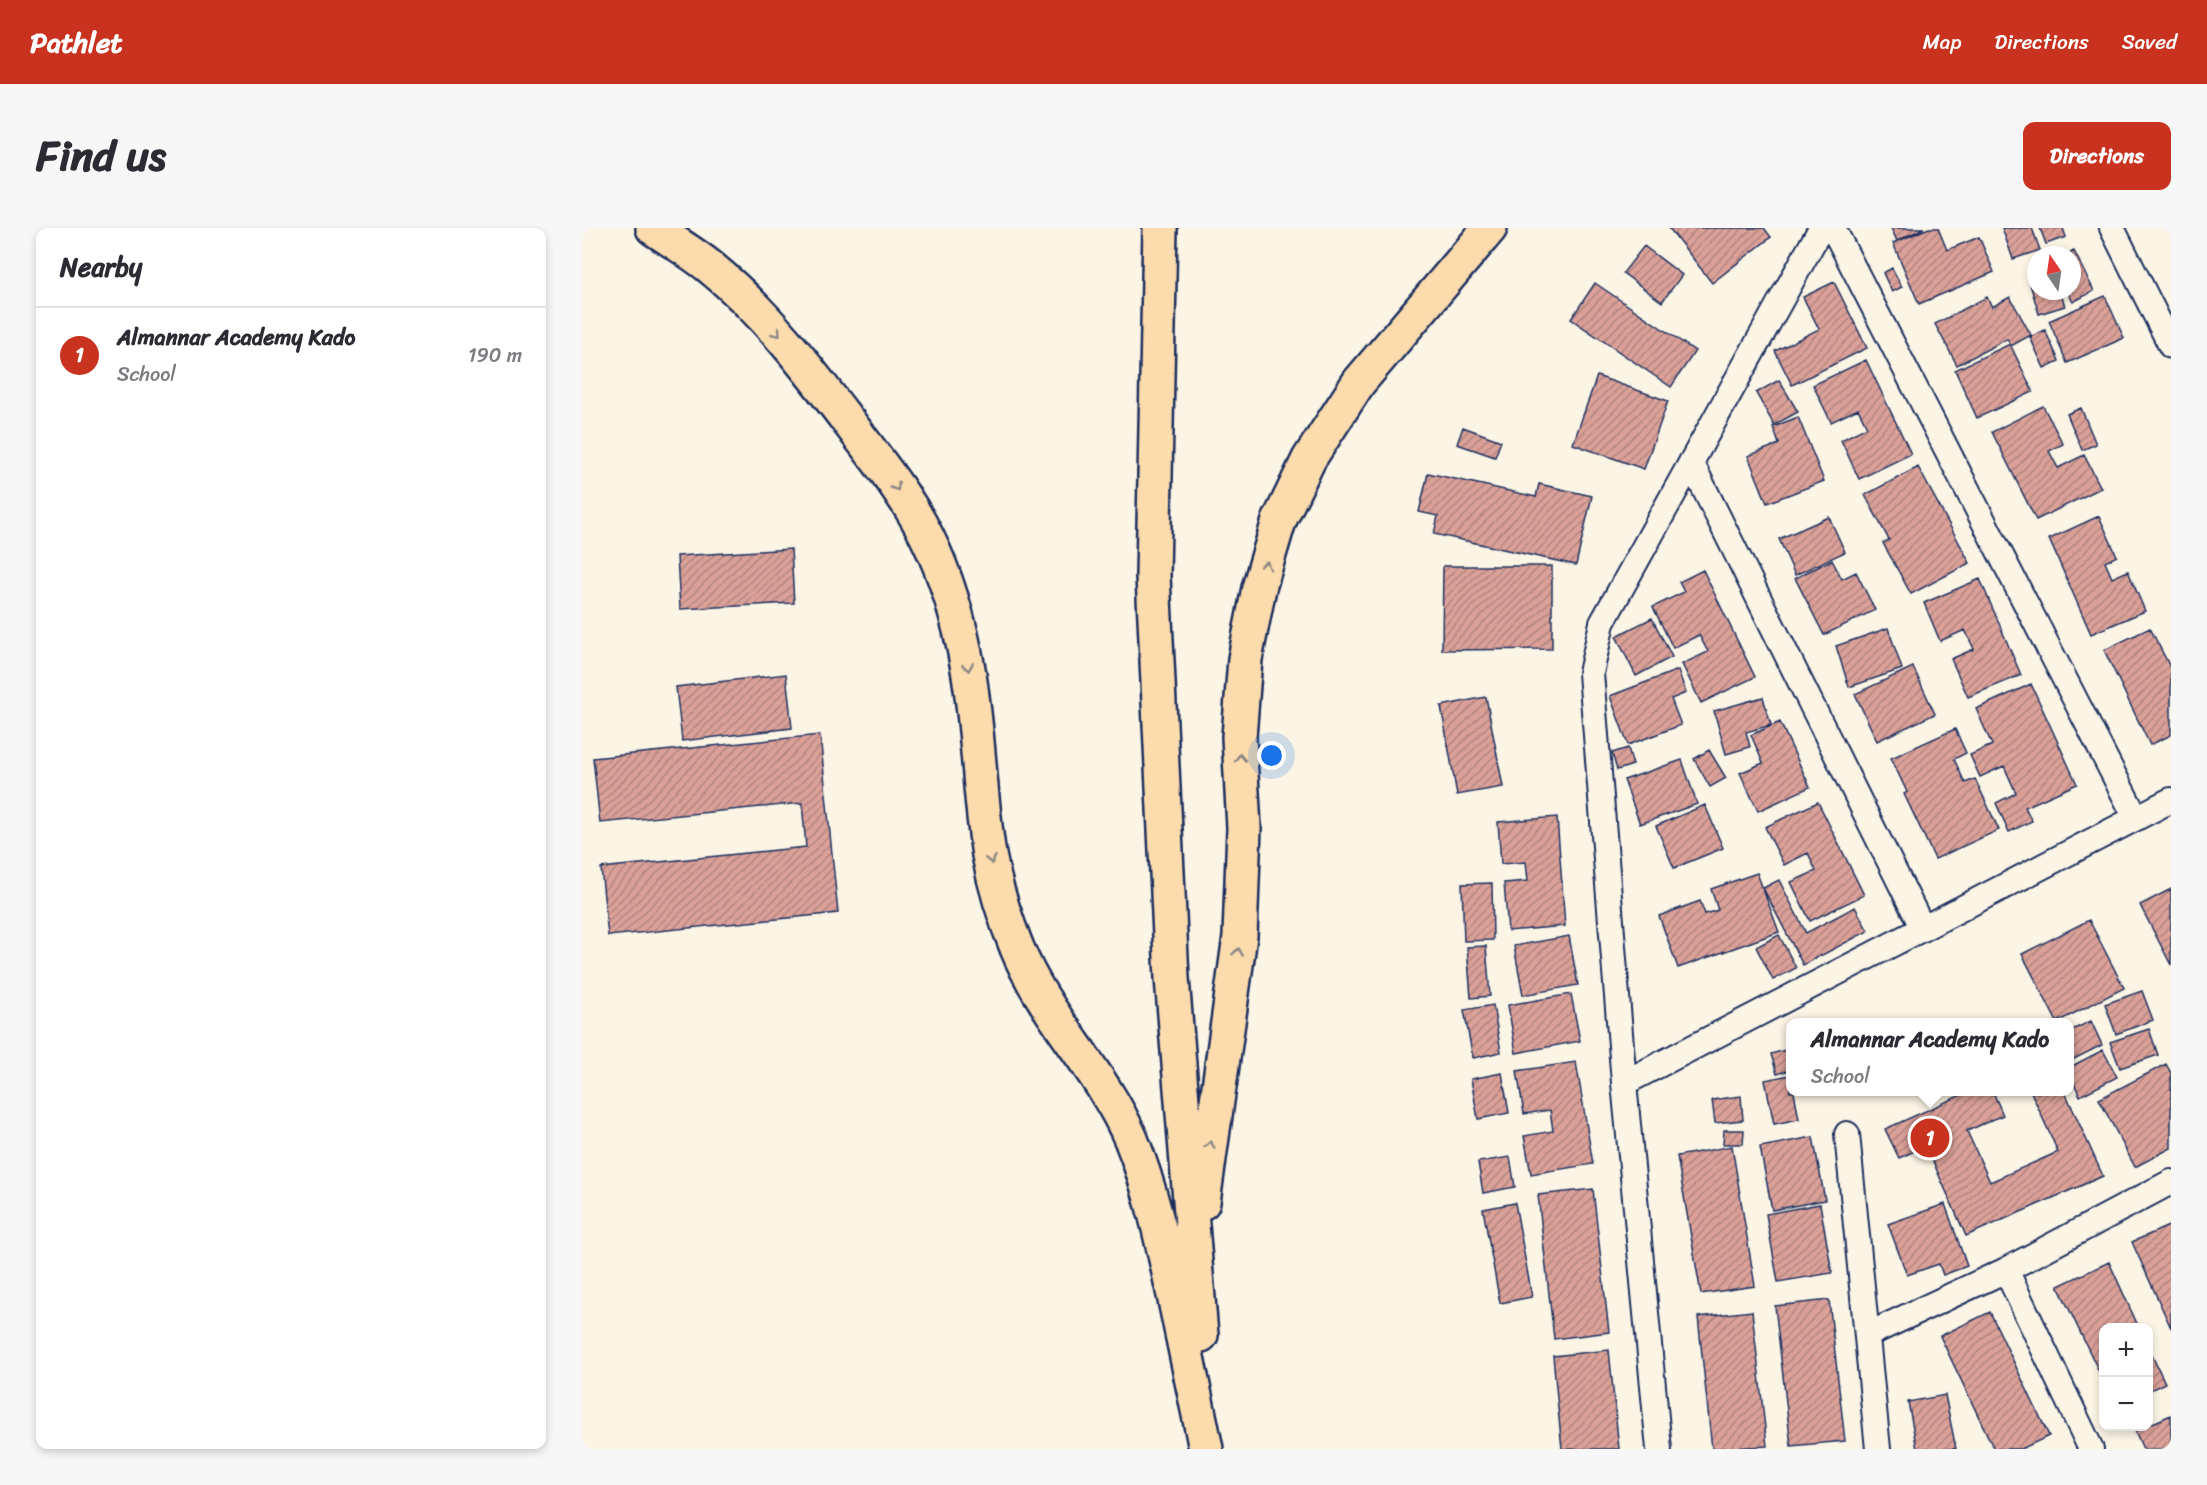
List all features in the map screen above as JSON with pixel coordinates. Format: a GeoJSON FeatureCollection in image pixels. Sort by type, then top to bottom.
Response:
{"type":"FeatureCollection","features":[{"type":"Feature","properties":{"kind":"main road"},"geometry":{"type":"LineString","coordinates":[[653,228],[710,267],[767,320],[821,385],[885,470],[926,534],[947,580],[968,668],[977,720],[990,857],[1001,901],[1018,951],[1101,1084],[1138,1158],[1161,1232],[1206,1449]]}},
{"type":"Feature","properties":{"kind":"main road"},"geometry":{"type":"LineString","coordinates":[[696,228],[743,298]]}},
{"type":"Feature","properties":{"kind":"main road"},"geometry":{"type":"LineString","coordinates":[[1160,228],[1153,576],[1172,978],[1194,1266],[1212,1449]]}},
{"type":"Feature","properties":{"kind":"main road"},"geometry":{"type":"LineString","coordinates":[[1194,1266],[1240,936],[1244,828],[1239,737],[1245,658],[1266,566],[1279,521],[1309,459],[1359,382],[1490,228]]}},
{"type":"Feature","properties":{"kind":"street"},"geometry":{"type":"LineString","coordinates":[[1659,1449],[1624,1083],[1592,673],[1602,623],[1821,228]]}},
{"type":"Feature","properties":{"kind":"street"},"geometry":{"type":"LineString","coordinates":[[1833,228],[2136,818]]}},
{"type":"Feature","properties":{"kind":"street"},"geometry":{"type":"LineString","coordinates":[[2112,228],[2171,346]]}},
{"type":"Feature","properties":{"kind":"street"},"geometry":{"type":"LineString","coordinates":[[1691,462],[1923,928]]}},
{"type":"Feature","properties":{"kind":"street"},"geometry":{"type":"LineString","coordinates":[[1624,1083],[2171,800]]}},
{"type":"Feature","properties":{"kind":"street"},"geometry":{"type":"LineString","coordinates":[[1847,1134],[1878,1449]]}},
{"type":"Feature","properties":{"kind":"street"},"geometry":{"type":"LineString","coordinates":[[1867,1335],[2006,1270],[2171,1182]]}},
{"type":"Feature","properties":{"kind":"street"},"geometry":{"type":"LineString","coordinates":[[2006,1270],[2085,1443]]}},
{"type":"Feature","properties":{"kind":"building"},"geometry":{"type":"Polygon","coordinates":[[[1669,228],[1764,228],[1771,237],[1712,283],[1669,228]]]}},
{"type":"Feature","properties":{"kind":"building"},"geometry":{"type":"Polygon","coordinates":[[[1891,228],[1924,228],[1897,241],[1891,228]]]}},
{"type":"Feature","properties":{"kind":"building"},"geometry":{"type":"Polygon","coordinates":[[[1929,228],[1938,228],[1947,250],[1979,237],[1994,272],[1919,304],[1893,243],[1929,228]]]}},
{"type":"Feature","properties":{"kind":"building"},"geometry":{"type":"Polygon","coordinates":[[[2002,228],[2032,228],[2039,246],[2027,246],[2027,254],[2013,259],[2002,228]]]}},
{"type":"Feature","properties":{"kind":"building"},"geometry":{"type":"Polygon","coordinates":[[[2040,228],[2063,228],[2066,237],[2046,244],[2040,228]]]}},
{"type":"Feature","properties":{"kind":"building"},"geometry":{"type":"Polygon","coordinates":[[[1644,246],[1682,275],[1662,302],[1623,273],[1644,246]]]}},
{"type":"Feature","properties":{"kind":"building"},"geometry":{"type":"Polygon","coordinates":[[[2081,265],[2094,291],[2081,298],[2081,265]]]}},
{"type":"Feature","properties":{"kind":"building"},"geometry":{"type":"Polygon","coordinates":[[[1892,268],[1902,287],[1892,292],[1883,273],[1892,268]]]}},
{"type":"Feature","properties":{"kind":"building"},"geometry":{"type":"Polygon","coordinates":[[[1834,282],[1867,348],[1792,385],[1775,351],[1819,329],[1803,297],[1834,282]]]}},
{"type":"Feature","properties":{"kind":"building"},"geometry":{"type":"Polygon","coordinates":[[[1595,283],[1695,351],[1671,387],[1571,319],[1595,283]]]}},
{"type":"Feature","properties":{"kind":"building"},"geometry":{"type":"Polygon","coordinates":[[[2105,296],[2124,338],[2067,363],[2049,321],[2105,296]]]}},
{"type":"Feature","properties":{"kind":"building"},"geometry":{"type":"Polygon","coordinates":[[[1987,297],[1992,307],[2010,297],[2031,335],[2011,346],[2007,339],[1957,365],[1935,324],[1987,297]]]}},
{"type":"Feature","properties":{"kind":"building"},"geometry":{"type":"Polygon","coordinates":[[[2035,300],[2063,300],[2065,306],[2039,314],[2035,300]]]}},
{"type":"Feature","properties":{"kind":"building"},"geometry":{"type":"Polygon","coordinates":[[[2045,330],[2059,361],[2044,368],[2030,337],[2045,330]]]}},
{"type":"Feature","properties":{"kind":"building"},"geometry":{"type":"Polygon","coordinates":[[[2010,344],[2033,392],[1977,418],[1955,370],[2010,344]]]}},
{"type":"Feature","properties":{"kind":"building"},"geometry":{"type":"Polygon","coordinates":[[[1866,360],[1911,454],[1859,479],[1841,440],[1867,427],[1858,409],[1831,422],[1813,385],[1866,360]]]}},
{"type":"Feature","properties":{"kind":"building"},"geometry":{"type":"Polygon","coordinates":[[[1597,376],[1668,401],[1644,469],[1573,444],[1597,376]]]}},
{"type":"Feature","properties":{"kind":"building"},"geometry":{"type":"Polygon","coordinates":[[[1779,380],[1798,412],[1774,425],[1756,393],[1779,380]]]}},
{"type":"Feature","properties":{"kind":"building"},"geometry":{"type":"Polygon","coordinates":[[[2043,406],[2063,444],[2049,451],[2058,468],[2084,455],[2101,488],[2036,520],[1992,432],[2043,406]]]}},
{"type":"Feature","properties":{"kind":"building"},"geometry":{"type":"Polygon","coordinates":[[[2081,408],[2096,444],[2082,450],[2067,414],[2081,408]]]}},
{"type":"Feature","properties":{"kind":"building"},"geometry":{"type":"Polygon","coordinates":[[[1798,417],[1824,481],[1767,503],[1748,456],[1779,444],[1773,427],[1798,417]]]}},
{"type":"Feature","properties":{"kind":"building"},"geometry":{"type":"Polygon","coordinates":[[[1463,427],[1501,441],[1495,457],[1457,444],[1463,427]]]}},
{"type":"Feature","properties":{"kind":"building"},"geometry":{"type":"Polygon","coordinates":[[[1918,467],[1970,563],[1911,594],[1883,543],[1889,540],[1865,495],[1918,467]]]}},
{"type":"Feature","properties":{"kind":"building"},"geometry":{"type":"Polygon","coordinates":[[[1428,473],[1536,497],[1539,484],[1592,496],[1576,565],[1434,534],[1438,516],[1419,512],[1428,473]]]}},
{"type":"Feature","properties":{"kind":"building"},"geometry":{"type":"Polygon","coordinates":[[[2099,516],[2117,556],[2105,562],[2112,578],[2128,571],[2145,611],[2091,634],[2049,539],[2099,516]]]}},
{"type":"Feature","properties":{"kind":"building"},"geometry":{"type":"Polygon","coordinates":[[[1829,517],[1845,552],[1795,575],[1779,539],[1829,517]]]}},
{"type":"Feature","properties":{"kind":"building"},"geometry":{"type":"Polygon","coordinates":[[[791,549],[794,603],[680,609],[677,556],[791,549]]]}},
{"type":"Feature","properties":{"kind":"building"},"geometry":{"type":"Polygon","coordinates":[[[1832,560],[1842,579],[1856,572],[1875,610],[1824,635],[1795,578],[1832,560]]]}},
{"type":"Feature","properties":{"kind":"building"},"geometry":{"type":"Polygon","coordinates":[[[1443,566],[1552,566],[1552,649],[1442,650],[1443,566]]]}},
{"type":"Feature","properties":{"kind":"building"},"geometry":{"type":"Polygon","coordinates":[[[1703,570],[1755,677],[1701,703],[1682,664],[1708,652],[1699,635],[1673,648],[1653,607],[1684,592],[1679,582],[1703,570]]]}},
{"type":"Feature","properties":{"kind":"building"},"geometry":{"type":"Polygon","coordinates":[[[1980,579],[2021,675],[1968,697],[1951,659],[1974,649],[1965,630],[1940,641],[1924,603],[1980,579]]]}},
{"type":"Feature","properties":{"kind":"building"},"geometry":{"type":"Polygon","coordinates":[[[1652,618],[1672,657],[1636,676],[1616,636],[1652,618]]]}},
{"type":"Feature","properties":{"kind":"building"},"geometry":{"type":"Polygon","coordinates":[[[1888,628],[1902,669],[1849,687],[1836,646],[1888,628]]]}},
{"type":"Feature","properties":{"kind":"building"},"geometry":{"type":"Polygon","coordinates":[[[2150,628],[2171,669],[2171,735],[2150,745],[2104,650],[2150,628]]]}},
{"type":"Feature","properties":{"kind":"building"},"geometry":{"type":"Polygon","coordinates":[[[1913,667],[1935,714],[1877,741],[1855,694],[1913,667]]]}},
{"type":"Feature","properties":{"kind":"building"},"geometry":{"type":"Polygon","coordinates":[[[1678,670],[1686,693],[1671,699],[1681,725],[1628,745],[1610,696],[1678,670]]]}},
{"type":"Feature","properties":{"kind":"building"},"geometry":{"type":"Polygon","coordinates":[[[786,674],[792,728],[682,741],[676,687],[786,674]]]}},
{"type":"Feature","properties":{"kind":"building"},"geometry":{"type":"Polygon","coordinates":[[[2031,684],[2077,784],[2025,807],[2032,821],[2009,832],[1996,803],[2016,793],[2004,766],[1980,777],[1970,755],[1992,745],[1976,709],[2031,684]]]}},
{"type":"Feature","properties":{"kind":"building"},"geometry":{"type":"Polygon","coordinates":[[[1486,697],[1503,787],[1457,795],[1441,706],[1486,697]]]}},
{"type":"Feature","properties":{"kind":"building"},"geometry":{"type":"Polygon","coordinates":[[[1763,697],[1771,725],[1746,732],[1750,747],[1726,754],[1714,711],[1763,697]]]}},
{"type":"Feature","properties":{"kind":"building"},"geometry":{"type":"Polygon","coordinates":[[[1780,722],[1810,787],[1758,811],[1740,773],[1763,763],[1751,735],[1780,722]]]}},
{"type":"Feature","properties":{"kind":"building"},"geometry":{"type":"Polygon","coordinates":[[[1955,729],[1966,753],[1954,759],[1965,783],[1975,779],[1999,830],[1935,859],[1904,794],[1907,792],[1891,758],[1955,729]]]}},
{"type":"Feature","properties":{"kind":"building"},"geometry":{"type":"Polygon","coordinates":[[[820,735],[838,913],[608,936],[601,868],[806,847],[802,803],[600,823],[593,758],[820,735]]]}},
{"type":"Feature","properties":{"kind":"building"},"geometry":{"type":"Polygon","coordinates":[[[1628,748],[1633,765],[1617,770],[1612,753],[1628,748]]]}},
{"type":"Feature","properties":{"kind":"building"},"geometry":{"type":"Polygon","coordinates":[[[1709,750],[1726,778],[1710,787],[1694,759],[1709,750]]]}},
{"type":"Feature","properties":{"kind":"building"},"geometry":{"type":"Polygon","coordinates":[[[1682,760],[1697,804],[1640,824],[1624,780],[1682,760]]]}},
{"type":"Feature","properties":{"kind":"building"},"geometry":{"type":"Polygon","coordinates":[[[1818,802],[1864,895],[1810,921],[1791,882],[1816,871],[1808,853],[1784,865],[1765,827],[1818,802]]]}},
{"type":"Feature","properties":{"kind":"building"},"geometry":{"type":"Polygon","coordinates":[[[1705,805],[1723,848],[1674,868],[1656,826],[1705,805]]]}},
{"type":"Feature","properties":{"kind":"building"},"geometry":{"type":"Polygon","coordinates":[[[1557,817],[1565,926],[1508,931],[1504,883],[1528,881],[1526,862],[1501,864],[1498,822],[1557,817]]]}},
{"type":"Feature","properties":{"kind":"building"},"geometry":{"type":"Polygon","coordinates":[[[1757,873],[1779,932],[1678,968],[1659,916],[1700,901],[1705,914],[1718,910],[1711,889],[1757,873]]]}},
{"type":"Feature","properties":{"kind":"building"},"geometry":{"type":"Polygon","coordinates":[[[1779,880],[1806,933],[1855,907],[1868,931],[1803,965],[1763,888],[1779,880]]]}},
{"type":"Feature","properties":{"kind":"building"},"geometry":{"type":"Polygon","coordinates":[[[1492,883],[1493,940],[1464,941],[1462,884],[1492,883]]]}},
{"type":"Feature","properties":{"kind":"building"},"geometry":{"type":"Polygon","coordinates":[[[2171,889],[2171,965],[2140,905],[2171,889]]]}},
{"type":"Feature","properties":{"kind":"building"},"geometry":{"type":"Polygon","coordinates":[[[2089,920],[2124,988],[2065,1018],[2055,1018],[2022,954],[2089,920]]]}},
{"type":"Feature","properties":{"kind":"building"},"geometry":{"type":"Polygon","coordinates":[[[1779,935],[1796,968],[1773,980],[1756,947],[1779,935]]]}},
{"type":"Feature","properties":{"kind":"building"},"geometry":{"type":"Polygon","coordinates":[[[1569,936],[1578,985],[1523,995],[1514,946],[1569,936]]]}},
{"type":"Feature","properties":{"kind":"building"},"geometry":{"type":"Polygon","coordinates":[[[1486,946],[1490,996],[1471,998],[1467,947],[1486,946]]]}},
{"type":"Feature","properties":{"kind":"building"},"geometry":{"type":"Polygon","coordinates":[[[2142,991],[2153,1020],[2116,1034],[2105,1004],[2142,991]]]}},
{"type":"Feature","properties":{"kind":"building"},"geometry":{"type":"Polygon","coordinates":[[[1571,994],[1580,1041],[1516,1053],[1508,1005],[1571,994]]]}},
{"type":"Feature","properties":{"kind":"building"},"geometry":{"type":"Polygon","coordinates":[[[1493,1005],[1501,1052],[1473,1058],[1464,1010],[1493,1005]]]}},
{"type":"Feature","properties":{"kind":"building"},"geometry":{"type":"Polygon","coordinates":[[[2091,1021],[2102,1045],[2074,1059],[2074,1029],[2091,1021]]]}},
{"type":"Feature","properties":{"kind":"building"},"geometry":{"type":"Polygon","coordinates":[[[2149,1029],[2158,1055],[2120,1068],[2110,1042],[2149,1029]]]}},
{"type":"Feature","properties":{"kind":"building"},"geometry":{"type":"Polygon","coordinates":[[[1786,1050],[1786,1071],[1777,1074],[1771,1054],[1786,1050]]]}},
{"type":"Feature","properties":{"kind":"building"},"geometry":{"type":"Polygon","coordinates":[[[2103,1050],[2117,1077],[2080,1096],[2074,1083],[2074,1065],[2103,1050]]]}},
{"type":"Feature","properties":{"kind":"building"},"geometry":{"type":"Polygon","coordinates":[[[1576,1062],[1593,1164],[1531,1174],[1524,1136],[1553,1131],[1550,1110],[1524,1114],[1517,1071],[1576,1062]]]}},
{"type":"Feature","properties":{"kind":"building"},"geometry":{"type":"Polygon","coordinates":[[[2166,1064],[2171,1073],[2171,1148],[2135,1167],[2099,1099],[2166,1064]]]}},
{"type":"Feature","properties":{"kind":"building"},"geometry":{"type":"Polygon","coordinates":[[[1502,1073],[1509,1113],[1478,1119],[1471,1079],[1502,1073]]]}},
{"type":"Feature","properties":{"kind":"building"},"geometry":{"type":"Polygon","coordinates":[[[1786,1076],[1786,1096],[1795,1096],[1799,1119],[1774,1124],[1765,1080],[1786,1076]]]}},
{"type":"Feature","properties":{"kind":"building"},"geometry":{"type":"Polygon","coordinates":[[[1741,1096],[1743,1120],[1715,1123],[1712,1100],[1741,1096]]]}},
{"type":"Feature","properties":{"kind":"building"},"geometry":{"type":"Polygon","coordinates":[[[1959,1096],[1995,1096],[2003,1115],[1967,1131],[1990,1182],[2058,1152],[2033,1096],[2067,1096],[2103,1176],[1966,1236],[1926,1146],[1899,1158],[1885,1129],[1959,1096]]]}},
{"type":"Feature","properties":{"kind":"building"},"geometry":{"type":"Polygon","coordinates":[[[1724,1130],[1744,1130],[1743,1144],[1723,1144],[1724,1130]]]}},
{"type":"Feature","properties":{"kind":"building"},"geometry":{"type":"Polygon","coordinates":[[[1813,1137],[1825,1200],[1772,1210],[1760,1147],[1813,1137]]]}},
{"type":"Feature","properties":{"kind":"building"},"geometry":{"type":"Polygon","coordinates":[[[1732,1146],[1755,1286],[1701,1294],[1677,1156],[1732,1146]]]}},
{"type":"Feature","properties":{"kind":"building"},"geometry":{"type":"Polygon","coordinates":[[[1510,1157],[1515,1187],[1483,1193],[1478,1162],[1510,1157]]]}},
{"type":"Feature","properties":{"kind":"building"},"geometry":{"type":"Polygon","coordinates":[[[1593,1189],[1609,1332],[1554,1339],[1538,1195],[1593,1189]]]}},
{"type":"Feature","properties":{"kind":"building"},"geometry":{"type":"Polygon","coordinates":[[[1515,1203],[1532,1297],[1500,1303],[1483,1209],[1515,1203]]]}},
{"type":"Feature","properties":{"kind":"building"},"geometry":{"type":"Polygon","coordinates":[[[1820,1204],[1832,1273],[1778,1282],[1766,1214],[1820,1204]]]}},
{"type":"Feature","properties":{"kind":"building"},"geometry":{"type":"Polygon","coordinates":[[[1945,1204],[1967,1266],[1943,1275],[1939,1264],[1907,1275],[1888,1224],[1945,1204]]]}},
{"type":"Feature","properties":{"kind":"building"},"geometry":{"type":"Polygon","coordinates":[[[2171,1225],[2171,1328],[2132,1242],[2171,1225]]]}},
{"type":"Feature","properties":{"kind":"building"},"geometry":{"type":"Polygon","coordinates":[[[2109,1262],[2137,1323],[2099,1323],[2099,1372],[2058,1286],[2109,1262]]]}},
{"type":"Feature","properties":{"kind":"building"},"geometry":{"type":"Polygon","coordinates":[[[1829,1300],[1845,1441],[1791,1446],[1775,1306],[1829,1300]]]}},
{"type":"Feature","properties":{"kind":"building"},"geometry":{"type":"Polygon","coordinates":[[[1752,1311],[1767,1446],[1712,1449],[1698,1317],[1752,1311]]]}},
{"type":"Feature","properties":{"kind":"building"},"geometry":{"type":"Polygon","coordinates":[[[1990,1312],[2049,1436],[2021,1449],[1994,1449],[1940,1336],[1990,1312]]]}},
{"type":"Feature","properties":{"kind":"building"},"geometry":{"type":"Polygon","coordinates":[[[1609,1350],[1619,1449],[1562,1449],[1553,1356],[1609,1350]]]}},
{"type":"Feature","properties":{"kind":"building"},"geometry":{"type":"Polygon","coordinates":[[[2153,1358],[2165,1383],[2153,1389],[2153,1358]]]}},
{"type":"Feature","properties":{"kind":"building"},"geometry":{"type":"Polygon","coordinates":[[[1945,1395],[1956,1449],[1917,1449],[1908,1402],[1945,1395]]]}},
{"type":"Feature","properties":{"kind":"building"},"geometry":{"type":"Polygon","coordinates":[[[2171,1415],[2171,1449],[2143,1449],[2135,1431],[2153,1431],[2153,1423],[2171,1415]]]}},
{"type":"Feature","properties":{"kind":"place","name":"Almannar Academy Kado"},"geometry":{"type":"Point","coordinates":[1930,1138]}}]}
